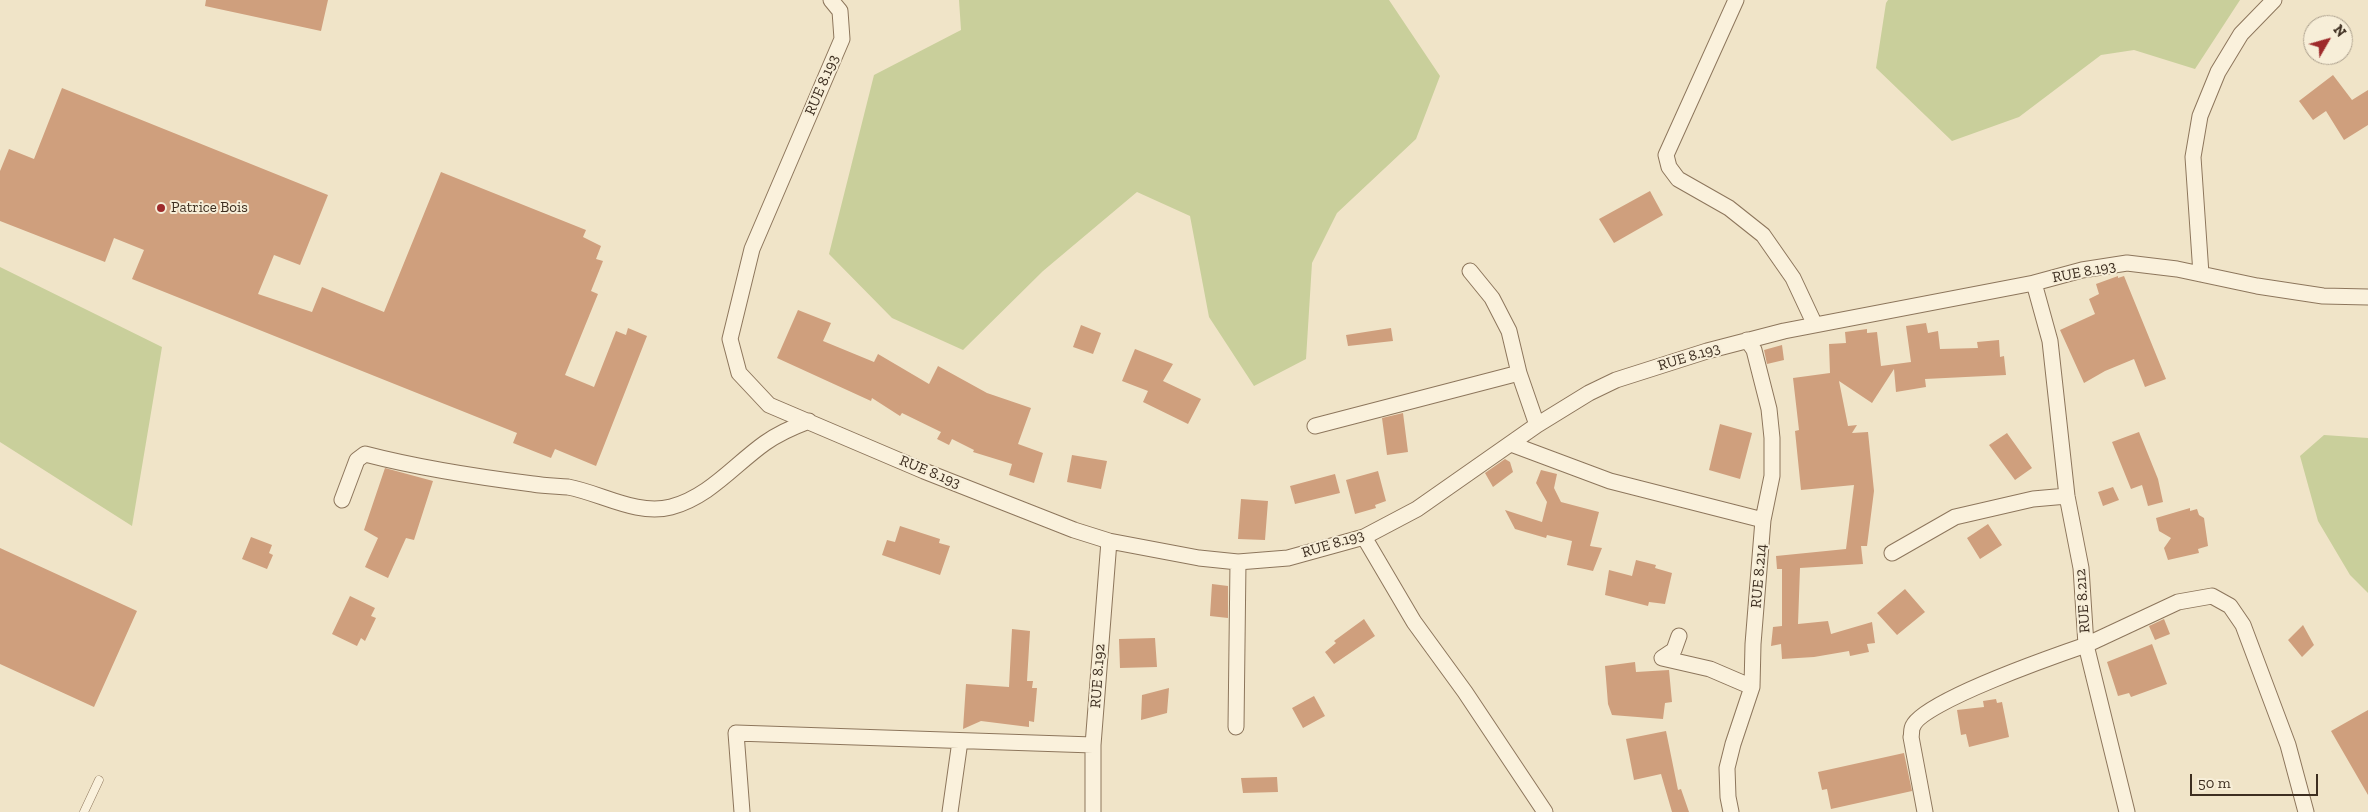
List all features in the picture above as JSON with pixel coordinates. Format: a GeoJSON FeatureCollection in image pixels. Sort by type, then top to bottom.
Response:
{"type":"FeatureCollection","features":[{"type":"Feature","properties":{"kind":"street","name":"RUE 8.193"},"geometry":{"type":"LineString","coordinates":[[831,0],[840,11],[842,39],[752,249],[730,339],[740,373],[769,405],[924,471],[1074,530],[1109,541],[1199,558],[1238,562],[1288,558],[1364,537],[1416,509],[1537,425],[1589,393],[1616,380],[1747,340],[1814,325],[2034,283],[2082,270],[2127,264],[2177,269],[2257,286],[2323,296],[2368,297]]}},
{"type":"Feature","properties":{"kind":"street"},"geometry":{"type":"LineString","coordinates":[[1736,0],[1666,155],[1669,167],[1678,179],[1729,208],[1764,235],[1793,278],[1814,325]]}},
{"type":"Feature","properties":{"kind":"street"},"geometry":{"type":"LineString","coordinates":[[2201,274],[2193,157],[2200,116],[2218,72],[2241,34],[2274,0]]}},
{"type":"Feature","properties":{"kind":"street"},"geometry":{"type":"LineString","coordinates":[[1470,272],[1492,298],[1509,330],[1519,373],[1537,425]]}},
{"type":"Feature","properties":{"kind":"street","name":"RUE 8.212"},"geometry":{"type":"LineString","coordinates":[[1925,812],[1911,737],[1913,725],[1924,714],[1989,681],[2086,644],[2081,568],[2067,496],[2050,341],[2034,283]]}},
{"type":"Feature","properties":{"kind":"street","name":"RUE 8.214"},"geometry":{"type":"LineString","coordinates":[[1731,812],[1728,797],[1727,768],[1752,687],[1752,644],[1763,520],[1772,476],[1772,438],[1763,383],[1754,350],[1747,340]]}},
{"type":"Feature","properties":{"kind":"street"},"geometry":{"type":"LineString","coordinates":[[1315,426],[1519,373]]}},
{"type":"Feature","properties":{"kind":"street"},"geometry":{"type":"LineString","coordinates":[[342,500],[358,460],[365,454],[496,479],[568,488],[623,504],[650,508],[670,507],[691,499],[726,476],[766,442],[787,429],[809,421]]}},
{"type":"Feature","properties":{"kind":"street"},"geometry":{"type":"LineString","coordinates":[[1512,444],[1610,482],[1763,520]]}},
{"type":"Feature","properties":{"kind":"street"},"geometry":{"type":"LineString","coordinates":[[1892,553],[1955,517],[2034,500],[2067,496]]}},
{"type":"Feature","properties":{"kind":"street"},"geometry":{"type":"LineString","coordinates":[[1364,537],[1414,622],[1465,692],[1545,812]]}},
{"type":"Feature","properties":{"kind":"street","name":"RUE 8.192"},"geometry":{"type":"LineString","coordinates":[[1093,812],[1093,745],[1109,541]]}},
{"type":"Feature","properties":{"kind":"street"},"geometry":{"type":"LineString","coordinates":[[1236,727],[1238,562]]}},
{"type":"Feature","properties":{"kind":"street"},"geometry":{"type":"LineString","coordinates":[[2127,812],[2086,644],[2178,602],[2212,596],[2230,606],[2243,625],[2288,745],[2306,812]]}},
{"type":"Feature","properties":{"kind":"street"},"geometry":{"type":"LineString","coordinates":[[1680,636],[1674,650],[1662,658],[1710,669],[1752,687]]}},
{"type":"Feature","properties":{"kind":"street"},"geometry":{"type":"LineString","coordinates":[[742,812],[736,733],[1093,745]]}},
{"type":"Feature","properties":{"kind":"street"},"geometry":{"type":"LineString","coordinates":[[950,812],[960,741]]}},
{"type":"Feature","properties":{"kind":"lane"},"geometry":{"type":"LineString","coordinates":[[84,812],[99,780]]}},
{"type":"Feature","properties":{"kind":"green space"},"geometry":{"type":"Polygon","coordinates":[[[959,0],[1389,0],[1440,76],[1416,139],[1337,213],[1312,263],[1306,359],[1254,386],[1209,317],[1190,216],[1137,192],[1043,271],[963,350],[892,318],[829,254],[874,75],[961,30],[959,0]]]}},
{"type":"Feature","properties":{"kind":"green space"},"geometry":{"type":"Polygon","coordinates":[[[1888,0],[2240,0],[2195,69],[2134,50],[2101,55],[2019,117],[1952,141],[1876,68],[1888,0]]]}},
{"type":"Feature","properties":{"kind":"green space"},"geometry":{"type":"Polygon","coordinates":[[[0,267],[162,347],[132,526],[0,442],[0,267]]]}},
{"type":"Feature","properties":{"kind":"green space"},"geometry":{"type":"Polygon","coordinates":[[[2324,435],[2368,438],[2368,593],[2350,575],[2318,521],[2300,456],[2324,435]]]}},
{"type":"Feature","properties":{"kind":"building"},"geometry":{"type":"Polygon","coordinates":[[[206,0],[328,0],[321,31],[205,6],[206,0]]]}},
{"type":"Feature","properties":{"kind":"building"},"geometry":{"type":"Polygon","coordinates":[[[2333,75],[2352,100],[2368,90],[2368,125],[2344,140],[2326,111],[2313,120],[2299,101],[2333,75]]]}},
{"type":"Feature","properties":{"kind":"building"},"geometry":{"type":"Polygon","coordinates":[[[62,88],[328,195],[300,265],[274,255],[258,294],[312,312],[322,287],[384,312],[441,172],[586,230],[583,237],[601,246],[596,259],[603,261],[591,291],[598,294],[565,375],[594,387],[616,331],[626,335],[628,328],[647,336],[596,466],[555,449],[551,458],[513,443],[517,433],[132,279],[144,250],[114,238],[105,262],[0,221],[0,171],[9,149],[34,159],[62,88]]]}},
{"type":"Feature","properties":{"kind":"building"},"geometry":{"type":"Polygon","coordinates":[[[1650,191],[1663,215],[1614,243],[1599,219],[1650,191]]]}},
{"type":"Feature","properties":{"kind":"building"},"geometry":{"type":"Polygon","coordinates":[[[2118,276],[2118,278],[2124,276],[2166,379],[2145,387],[2134,359],[2105,371],[2084,383],[2060,330],[2095,314],[2089,299],[2099,294],[2096,284],[2118,276]]]}},
{"type":"Feature","properties":{"kind":"building"},"geometry":{"type":"Polygon","coordinates":[[[798,310],[831,323],[823,341],[874,362],[878,354],[929,384],[938,366],[987,393],[1031,408],[1018,444],[1043,453],[1034,483],[1009,475],[1012,464],[973,452],[974,450],[952,439],[949,445],[937,439],[941,432],[902,413],[900,416],[872,398],[871,401],[777,358],[798,310]]]}},
{"type":"Feature","properties":{"kind":"building"},"geometry":{"type":"Polygon","coordinates":[[[1926,323],[1928,333],[1938,331],[1940,349],[1978,348],[1977,342],[1999,340],[2000,357],[2004,356],[2006,375],[1925,379],[1926,387],[1896,392],[1894,369],[1872,403],[1839,381],[1848,426],[1857,425],[1852,433],[1868,432],[1874,491],[1867,546],[1861,546],[1863,564],[1800,568],[1798,624],[1828,621],[1831,634],[1872,622],[1875,643],[1867,644],[1869,652],[1850,656],[1849,651],[1814,657],[1782,659],[1781,644],[1771,646],[1773,627],[1782,626],[1782,569],[1777,569],[1776,556],[1846,549],[1854,485],[1801,490],[1795,431],[1799,430],[1793,378],[1830,373],[1829,344],[1846,343],[1845,332],[1867,329],[1867,333],[1877,332],[1881,366],[1911,362],[1906,326],[1926,323]]]}},
{"type":"Feature","properties":{"kind":"building"},"geometry":{"type":"Polygon","coordinates":[[[1081,325],[1101,333],[1093,354],[1073,347],[1081,325]]]}},
{"type":"Feature","properties":{"kind":"building"},"geometry":{"type":"Polygon","coordinates":[[[1391,328],[1393,341],[1348,346],[1346,335],[1391,328]]]}},
{"type":"Feature","properties":{"kind":"building"},"geometry":{"type":"Polygon","coordinates":[[[1782,345],[1784,360],[1767,364],[1764,350],[1782,345]]]}},
{"type":"Feature","properties":{"kind":"building"},"geometry":{"type":"Polygon","coordinates":[[[1135,349],[1173,364],[1163,381],[1201,399],[1188,424],[1143,402],[1148,391],[1122,381],[1135,349]]]}},
{"type":"Feature","properties":{"kind":"building"},"geometry":{"type":"Polygon","coordinates":[[[1403,413],[1408,452],[1387,455],[1382,418],[1403,413]]]}},
{"type":"Feature","properties":{"kind":"building"},"geometry":{"type":"Polygon","coordinates":[[[1720,424],[1752,433],[1740,479],[1709,470],[1720,424]]]}},
{"type":"Feature","properties":{"kind":"building"},"geometry":{"type":"Polygon","coordinates":[[[2139,432],[2158,479],[2163,502],[2148,506],[2142,485],[2131,489],[2112,442],[2139,432]]]}},
{"type":"Feature","properties":{"kind":"building"},"geometry":{"type":"Polygon","coordinates":[[[2007,433],[2032,468],[2015,480],[1989,445],[2007,433]]]}},
{"type":"Feature","properties":{"kind":"building"},"geometry":{"type":"Polygon","coordinates":[[[1072,455],[1107,461],[1101,489],[1067,482],[1072,455]]]}},
{"type":"Feature","properties":{"kind":"building"},"geometry":{"type":"Polygon","coordinates":[[[1505,459],[1510,462],[1513,472],[1493,487],[1485,473],[1505,459]]]}},
{"type":"Feature","properties":{"kind":"building"},"geometry":{"type":"Polygon","coordinates":[[[385,468],[433,481],[414,540],[406,538],[388,578],[365,567],[378,538],[364,530],[385,468]]]}},
{"type":"Feature","properties":{"kind":"building"},"geometry":{"type":"Polygon","coordinates":[[[1541,470],[1557,474],[1554,488],[1561,502],[1599,512],[1590,546],[1602,548],[1593,571],[1567,565],[1572,541],[1547,535],[1546,538],[1515,529],[1505,510],[1542,522],[1547,502],[1536,483],[1541,470]]]}},
{"type":"Feature","properties":{"kind":"building"},"geometry":{"type":"Polygon","coordinates":[[[1378,471],[1386,501],[1375,505],[1376,508],[1355,514],[1346,480],[1378,471]]]}},
{"type":"Feature","properties":{"kind":"building"},"geometry":{"type":"Polygon","coordinates":[[[1335,474],[1340,493],[1295,504],[1290,486],[1335,474]]]}},
{"type":"Feature","properties":{"kind":"building"},"geometry":{"type":"Polygon","coordinates":[[[2113,487],[2119,500],[2103,506],[2098,492],[2113,487]]]}},
{"type":"Feature","properties":{"kind":"building"},"geometry":{"type":"Polygon","coordinates":[[[1241,499],[1268,501],[1265,540],[1238,539],[1241,499]]]}},
{"type":"Feature","properties":{"kind":"building"},"geometry":{"type":"Polygon","coordinates":[[[2190,508],[2190,511],[2197,509],[2199,515],[2204,518],[2208,546],[2198,549],[2199,553],[2168,560],[2164,548],[2171,538],[2159,531],[2156,518],[2190,508]]]}},
{"type":"Feature","properties":{"kind":"building"},"geometry":{"type":"Polygon","coordinates":[[[1988,524],[2002,545],[1980,559],[1967,538],[1988,524]]]}},
{"type":"Feature","properties":{"kind":"building"},"geometry":{"type":"Polygon","coordinates":[[[900,526],[940,539],[939,543],[950,546],[940,575],[882,555],[887,540],[895,542],[900,526]]]}},
{"type":"Feature","properties":{"kind":"building"},"geometry":{"type":"Polygon","coordinates":[[[251,537],[272,545],[269,553],[273,555],[267,569],[242,559],[251,537]]]}},
{"type":"Feature","properties":{"kind":"building"},"geometry":{"type":"Polygon","coordinates":[[[0,548],[137,611],[94,707],[0,664],[0,548]]]}},
{"type":"Feature","properties":{"kind":"building"},"geometry":{"type":"Polygon","coordinates":[[[1636,560],[1656,565],[1655,568],[1672,573],[1665,604],[1649,602],[1648,606],[1605,595],[1609,570],[1632,576],[1636,560]]]}},
{"type":"Feature","properties":{"kind":"building"},"geometry":{"type":"Polygon","coordinates":[[[1212,584],[1228,586],[1228,618],[1210,616],[1212,584]]]}},
{"type":"Feature","properties":{"kind":"building"},"geometry":{"type":"Polygon","coordinates":[[[1905,589],[1925,612],[1897,635],[1877,613],[1905,589]]]}},
{"type":"Feature","properties":{"kind":"building"},"geometry":{"type":"Polygon","coordinates":[[[350,596],[375,608],[371,616],[376,618],[365,641],[361,638],[357,646],[332,634],[350,596]]]}},
{"type":"Feature","properties":{"kind":"building"},"geometry":{"type":"Polygon","coordinates":[[[1364,619],[1375,636],[1334,664],[1325,652],[1336,643],[1334,641],[1364,619]]]}},
{"type":"Feature","properties":{"kind":"building"},"geometry":{"type":"Polygon","coordinates":[[[2164,619],[2170,634],[2155,640],[2149,626],[2164,619]]]}},
{"type":"Feature","properties":{"kind":"building"},"geometry":{"type":"Polygon","coordinates":[[[2303,625],[2314,645],[2302,657],[2288,640],[2303,625]]]}},
{"type":"Feature","properties":{"kind":"building"},"geometry":{"type":"Polygon","coordinates":[[[1012,629],[1030,631],[1027,681],[1033,681],[1032,688],[1037,688],[1034,722],[1029,721],[1029,727],[981,721],[963,729],[966,684],[1009,687],[1012,629]]]}},
{"type":"Feature","properties":{"kind":"building"},"geometry":{"type":"Polygon","coordinates":[[[1155,638],[1157,667],[1120,668],[1119,639],[1155,638]]]}},
{"type":"Feature","properties":{"kind":"building"},"geometry":{"type":"Polygon","coordinates":[[[2152,644],[2167,684],[2131,697],[2129,693],[2118,696],[2107,662],[2152,644]]]}},
{"type":"Feature","properties":{"kind":"building"},"geometry":{"type":"Polygon","coordinates":[[[1635,662],[1636,672],[1669,670],[1672,702],[1665,703],[1663,719],[1612,715],[1608,704],[1605,666],[1635,662]]]}},
{"type":"Feature","properties":{"kind":"building"},"geometry":{"type":"Polygon","coordinates":[[[1169,688],[1167,713],[1141,720],[1142,695],[1169,688]]]}},
{"type":"Feature","properties":{"kind":"building"},"geometry":{"type":"Polygon","coordinates":[[[1314,696],[1325,716],[1303,728],[1292,708],[1314,696]]]}},
{"type":"Feature","properties":{"kind":"building"},"geometry":{"type":"Polygon","coordinates":[[[1996,699],[1997,703],[2002,702],[2009,737],[1969,747],[1966,734],[1961,735],[1957,710],[1984,707],[1983,701],[1996,699]]]}},
{"type":"Feature","properties":{"kind":"building"},"geometry":{"type":"Polygon","coordinates":[[[2368,710],[2368,795],[2331,731],[2368,710]]]}},
{"type":"Feature","properties":{"kind":"building"},"geometry":{"type":"Polygon","coordinates":[[[1666,731],[1678,790],[1681,789],[1689,812],[1672,812],[1661,774],[1634,780],[1626,739],[1666,731]]]}},
{"type":"Feature","properties":{"kind":"building"},"geometry":{"type":"Polygon","coordinates":[[[1904,753],[1912,791],[1831,809],[1827,789],[1822,790],[1818,772],[1904,753]]]}},
{"type":"Feature","properties":{"kind":"building"},"geometry":{"type":"Polygon","coordinates":[[[1277,777],[1278,792],[1243,793],[1241,778],[1277,777]]]}},
{"type":"Feature","properties":{"kind":"place","name":"Patrice Bois"},"geometry":{"type":"Point","coordinates":[161,208]}}]}
